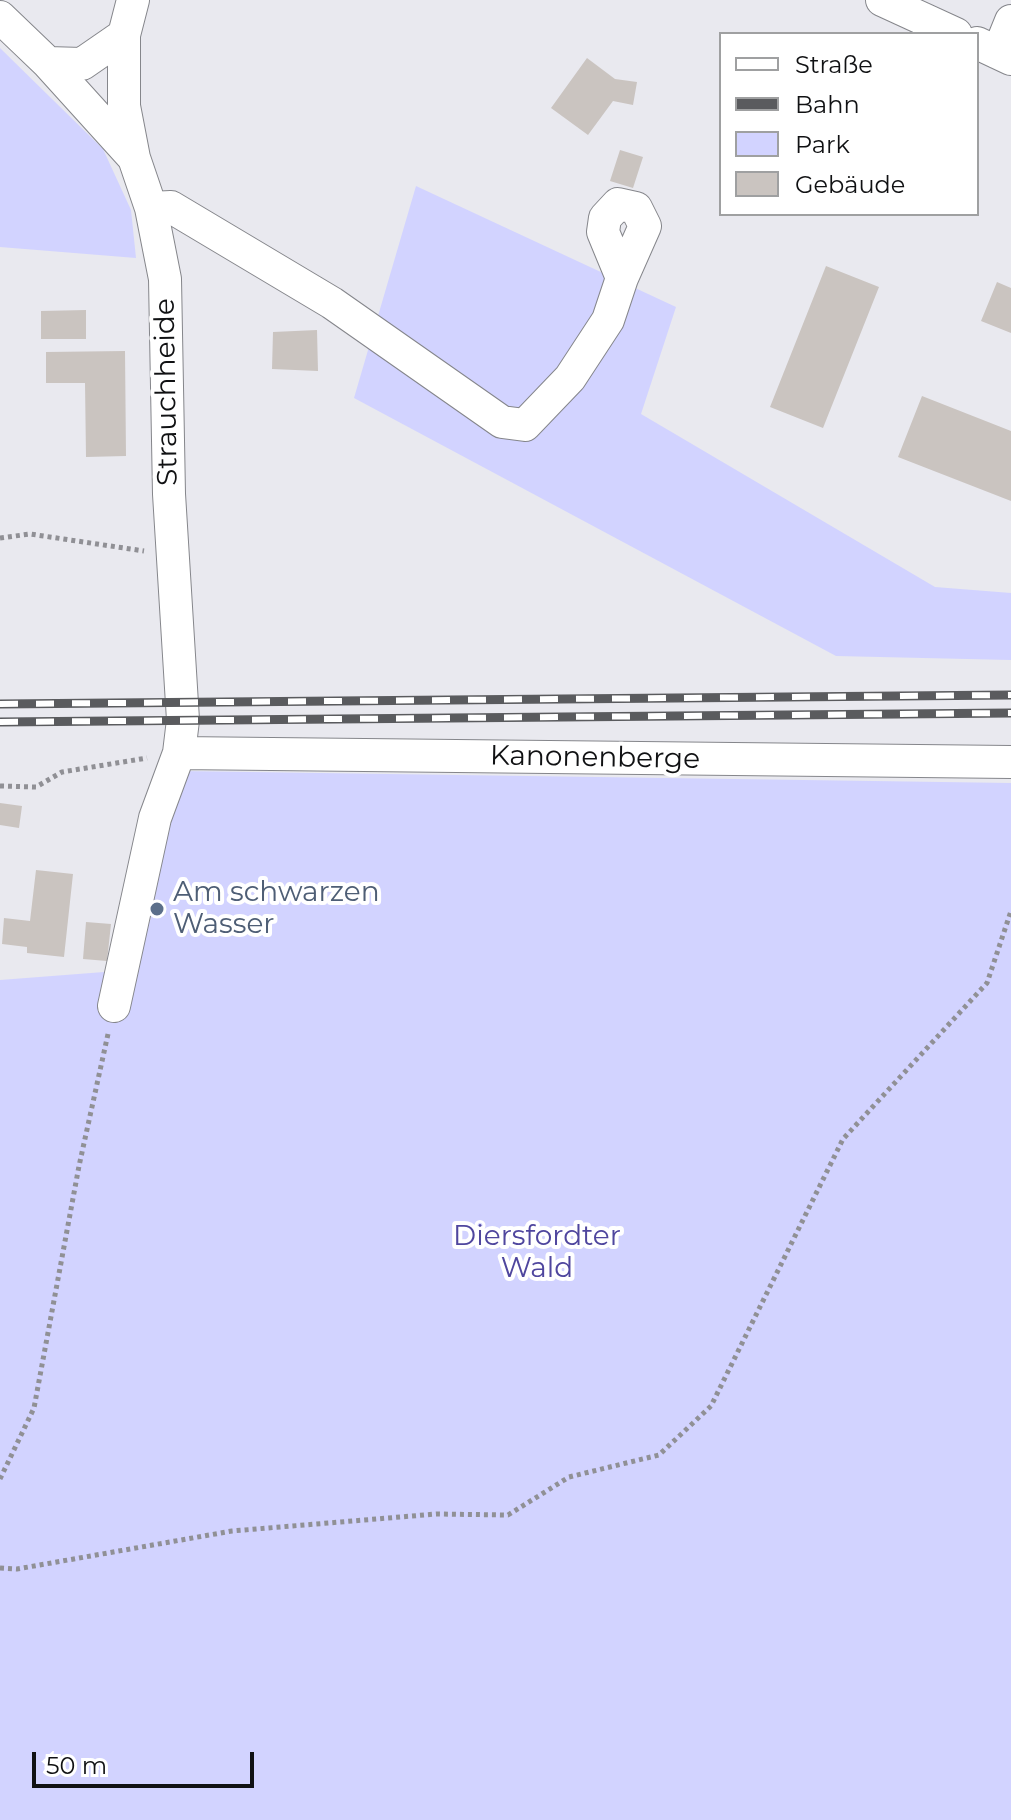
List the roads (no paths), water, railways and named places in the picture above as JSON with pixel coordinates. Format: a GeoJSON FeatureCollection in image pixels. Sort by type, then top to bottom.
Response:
{"type":"FeatureCollection","features":[{"type":"Feature","properties":{"kind":"street","name":"Strauchheide"},"geometry":{"type":"LineString","coordinates":[[114,1006],[155,818],[179,753],[183,702],[169,494],[165,279],[151,208],[134,158],[124,106],[124,35],[133,0]]}},
{"type":"Feature","properties":{"kind":"street"},"geometry":{"type":"LineString","coordinates":[[882,0],[952,32]]}},
{"type":"Feature","properties":{"kind":"street"},"geometry":{"type":"LineString","coordinates":[[0,17],[48,63],[134,158]]}},
{"type":"Feature","properties":{"kind":"street"},"geometry":{"type":"LineString","coordinates":[[995,52],[1011,21]]}},
{"type":"Feature","properties":{"kind":"street"},"geometry":{"type":"LineString","coordinates":[[48,63],[82,64],[124,35]]}},
{"type":"Feature","properties":{"kind":"street"},"geometry":{"type":"LineString","coordinates":[[151,208],[171,207],[332,303],[502,422],[525,425],[570,378],[608,320],[622,278]]}},
{"type":"Feature","properties":{"kind":"street","name":"Kanonenberge"},"geometry":{"type":"LineString","coordinates":[[179,753],[1011,762]]}},
{"type":"Feature","properties":{"kind":"railway"},"geometry":{"type":"LineString","coordinates":[[0,704],[1011,695]]}},
{"type":"Feature","properties":{"kind":"railway"},"geometry":{"type":"LineString","coordinates":[[0,722],[1011,713]]}},
{"type":"Feature","properties":{"kind":"place","name":"Am schwarzen Wasser"},"geometry":{"type":"Point","coordinates":[157,909]}},
{"type":"Feature","properties":{"kind":"park label","name":"Diersfordter Wald"},"geometry":{"type":"Point","coordinates":[537,1253]}}]}
